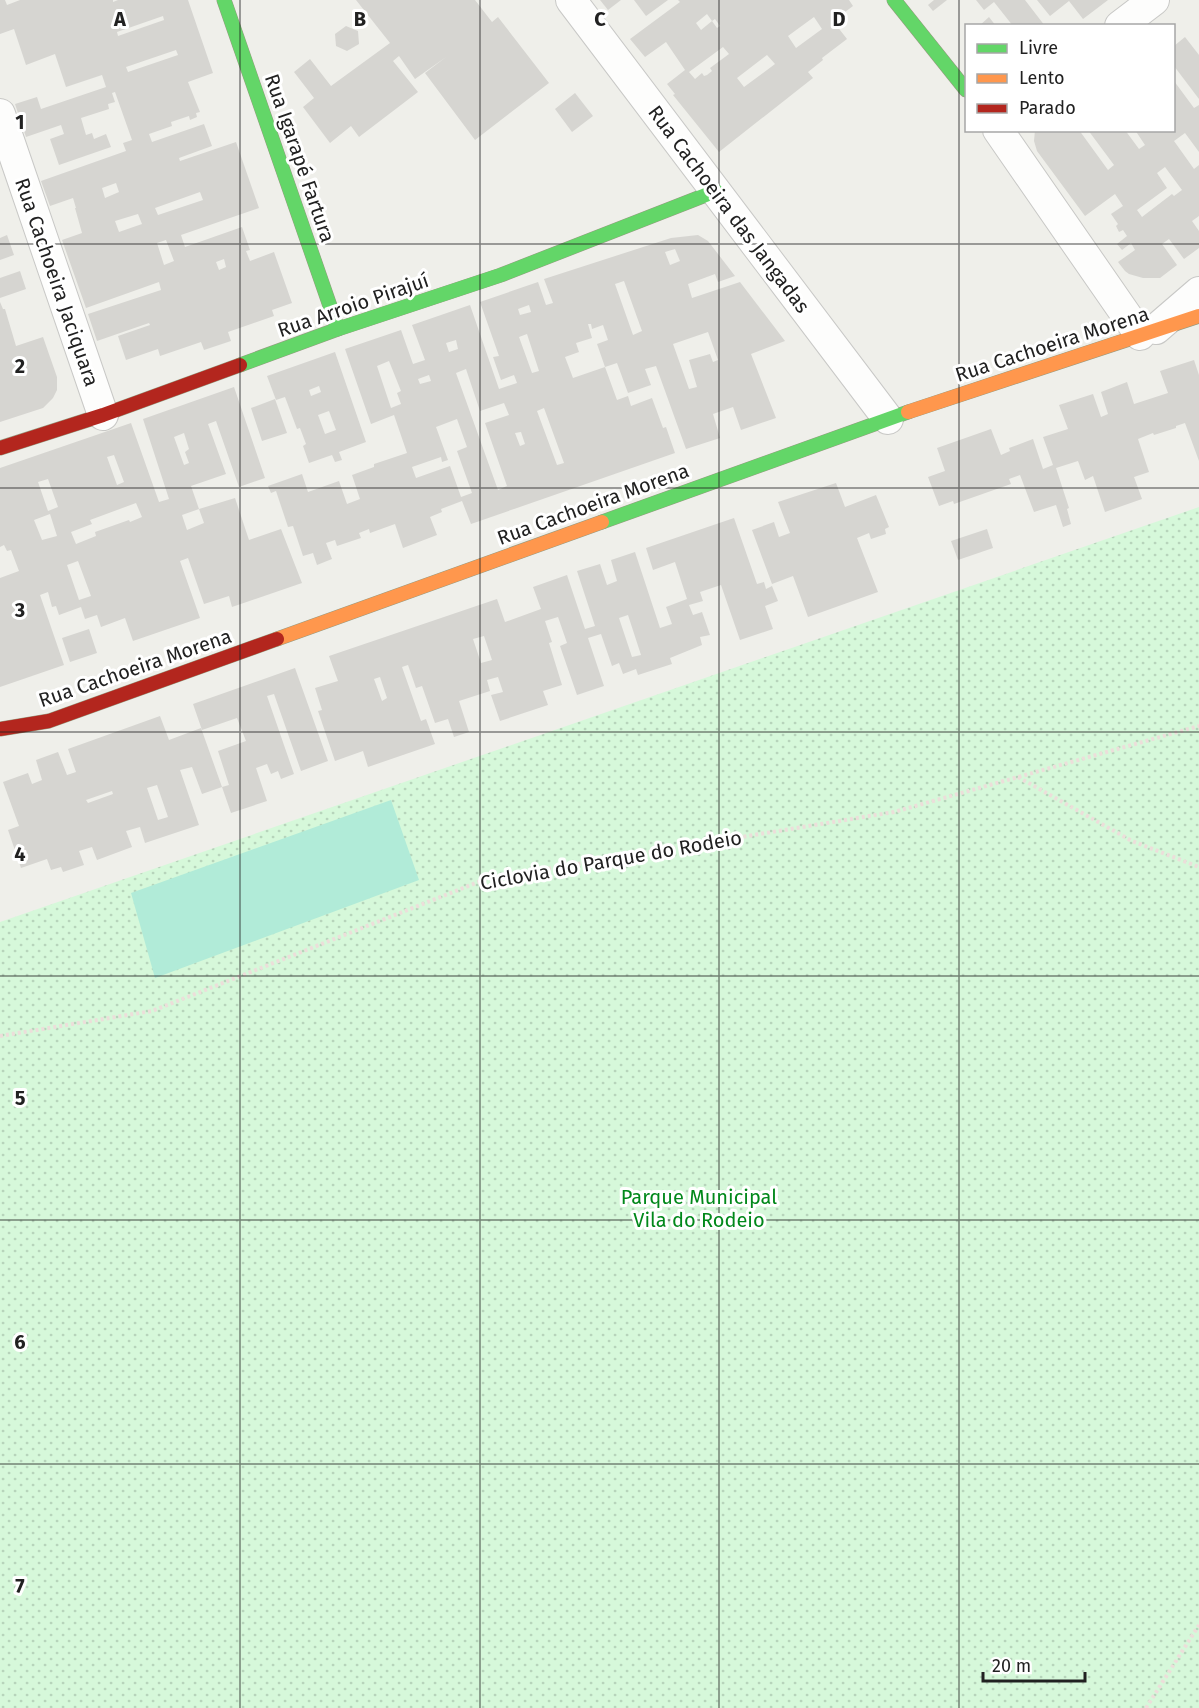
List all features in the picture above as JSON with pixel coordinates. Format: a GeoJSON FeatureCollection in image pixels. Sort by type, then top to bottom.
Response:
{"type":"FeatureCollection","features":[{"type":"Feature","properties":{"kind":"street","name":"Rua Igarapé Fartura"},"geometry":{"type":"LineString","coordinates":[[225,0],[338,329]]}},
{"type":"Feature","properties":{"kind":"street","name":"Rua Cachoeira das Jangadas"},"geometry":{"type":"LineString","coordinates":[[571,0],[888,419]]}},
{"type":"Feature","properties":{"kind":"street"},"geometry":{"type":"LineString","coordinates":[[894,0],[965,89]]}},
{"type":"Feature","properties":{"kind":"street"},"geometry":{"type":"LineString","coordinates":[[1123,24],[1154,0]]}},
{"type":"Feature","properties":{"kind":"street","name":"Rua Cachoeira Jaciquara"},"geometry":{"type":"LineString","coordinates":[[0,114],[103,415]]}},
{"type":"Feature","properties":{"kind":"street"},"geometry":{"type":"LineString","coordinates":[[999,132],[1146,334],[1199,292]]}},
{"type":"Feature","properties":{"kind":"street","name":"Rua Arroio Pirajuí"},"geometry":{"type":"LineString","coordinates":[[0,448],[103,415],[338,329],[501,275],[716,191]]}},
{"type":"Feature","properties":{"kind":"street","name":"Rua Cachoeira Morena"},"geometry":{"type":"LineString","coordinates":[[0,729],[49,721],[888,419],[1199,316]]}},
{"type":"Feature","properties":{"kind":"path","name":"Ciclovia do Parque do Rodeio"},"geometry":{"type":"LineString","coordinates":[[0,1036],[152,1011],[486,879],[894,812],[1199,726]]}},
{"type":"Feature","properties":{"kind":"path"},"geometry":{"type":"LineString","coordinates":[[1018,777],[1132,841],[1199,867]]}},
{"type":"Feature","properties":{"kind":"path"},"geometry":{"type":"LineString","coordinates":[[1146,1708],[1199,1625]]}},
{"type":"Feature","properties":{"kind":"green space","name":"Parque Municipal Vila do Rodeio"},"geometry":{"type":"Polygon","coordinates":[[[1199,507],[1199,1708],[0,1708],[0,922],[1199,507]]]}},
{"type":"Feature","properties":{"kind":"green space"},"geometry":{"type":"Polygon","coordinates":[[[391,800],[419,880],[155,978],[131,893],[391,800]]]}},
{"type":"Feature","properties":{"kind":"building"},"geometry":{"type":"Polygon","coordinates":[[[0,0],[5,0],[7,5],[20,0],[113,0],[113,2],[118,0],[188,0],[213,73],[188,82],[200,112],[196,113],[197,117],[190,120],[189,116],[171,122],[172,126],[149,134],[152,142],[204,124],[212,146],[179,158],[180,161],[236,142],[259,208],[181,235],[185,247],[242,227],[250,250],[246,251],[250,261],[274,252],[292,303],[272,310],[274,316],[228,332],[231,341],[204,350],[201,342],[160,356],[158,349],[126,360],[118,336],[150,325],[149,323],[97,341],[88,314],[161,290],[159,282],[86,308],[62,240],[82,233],[73,198],[50,206],[41,181],[126,151],[123,143],[132,140],[115,92],[112,93],[115,102],[108,104],[109,109],[81,118],[86,135],[92,133],[94,139],[106,134],[111,147],[59,165],[50,139],[64,134],[61,125],[26,137],[15,104],[37,97],[41,109],[106,87],[102,75],[66,87],[55,54],[26,65],[14,29],[0,34],[0,0]],[[163,16],[117,32],[118,36],[164,20],[163,16]],[[176,50],[126,67],[128,72],[178,55],[176,50]],[[116,183],[102,188],[105,198],[119,192],[116,183]],[[200,192],[155,208],[158,215],[203,200],[200,192]],[[138,214],[115,221],[119,232],[142,224],[138,214]],[[166,240],[157,243],[164,265],[174,261],[166,240]],[[224,259],[216,262],[219,270],[226,267],[224,259]]]}},
{"type":"Feature","properties":{"kind":"building"},"geometry":{"type":"Polygon","coordinates":[[[356,0],[475,0],[492,22],[498,17],[549,83],[475,140],[425,73],[446,57],[415,79],[399,56],[393,61],[418,92],[359,137],[351,126],[330,143],[303,107],[314,98],[294,72],[310,59],[331,86],[390,43],[356,0]]]}},
{"type":"Feature","properties":{"kind":"building"},"geometry":{"type":"Polygon","coordinates":[[[600,0],[621,0],[608,10],[600,0]]]}},
{"type":"Feature","properties":{"kind":"building"},"geometry":{"type":"Polygon","coordinates":[[[634,0],[668,0],[646,16],[634,0]]]}},
{"type":"Feature","properties":{"kind":"building"},"geometry":{"type":"Polygon","coordinates":[[[678,0],[849,0],[853,6],[833,21],[847,39],[808,72],[813,78],[719,152],[673,95],[675,94],[667,84],[685,70],[666,42],[645,57],[630,39],[680,2],[678,0]],[[707,14],[696,23],[701,30],[712,21],[707,14]],[[814,17],[788,36],[796,48],[822,29],[814,17]],[[715,19],[712,21],[717,28],[720,26],[715,19]],[[723,47],[689,72],[695,79],[702,73],[704,76],[707,75],[712,71],[710,68],[729,54],[723,47]],[[767,55],[737,78],[744,87],[775,64],[767,55]]]}},
{"type":"Feature","properties":{"kind":"building"},"geometry":{"type":"Polygon","coordinates":[[[934,0],[947,0],[933,11],[928,5],[934,0]]]}},
{"type":"Feature","properties":{"kind":"building"},"geometry":{"type":"Polygon","coordinates":[[[976,0],[1025,0],[1043,24],[1011,24],[994,2],[984,10],[976,0]]]}},
{"type":"Feature","properties":{"kind":"building"},"geometry":{"type":"Polygon","coordinates":[[[1037,0],[1108,0],[1083,19],[1069,1],[1050,16],[1037,0]]]}},
{"type":"Feature","properties":{"kind":"building"},"geometry":{"type":"Polygon","coordinates":[[[989,17],[994,24],[981,24],[989,17]]]}},
{"type":"Feature","properties":{"kind":"building"},"geometry":{"type":"Polygon","coordinates":[[[346,26],[358,31],[359,44],[347,51],[336,46],[335,34],[346,26]]]}},
{"type":"Feature","properties":{"kind":"building"},"geometry":{"type":"Polygon","coordinates":[[[1185,37],[1199,55],[1199,99],[1175,67],[1175,45],[1185,37]]]}},
{"type":"Feature","properties":{"kind":"building"},"geometry":{"type":"Polygon","coordinates":[[[1175,82],[1194,108],[1199,105],[1199,152],[1185,133],[1174,141],[1194,169],[1199,165],[1199,216],[1192,221],[1199,231],[1199,248],[1184,259],[1169,239],[1162,244],[1177,265],[1160,278],[1143,278],[1129,274],[1118,262],[1135,250],[1131,243],[1122,250],[1117,244],[1127,236],[1123,230],[1119,232],[1116,226],[1118,224],[1111,214],[1123,206],[1115,194],[1085,216],[1037,151],[1034,141],[1035,132],[1080,132],[1108,170],[1114,165],[1089,132],[1126,132],[1139,149],[1145,145],[1136,132],[1175,132],[1175,82]],[[1165,167],[1157,173],[1167,188],[1137,210],[1142,217],[1172,194],[1174,196],[1182,190],[1165,167]]]}},
{"type":"Feature","properties":{"kind":"building"},"geometry":{"type":"Polygon","coordinates":[[[575,93],[593,116],[572,132],[555,109],[575,93]]]}},
{"type":"Feature","properties":{"kind":"building"},"geometry":{"type":"Polygon","coordinates":[[[7,235],[14,255],[0,260],[0,238],[7,235]]]}},
{"type":"Feature","properties":{"kind":"building"},"geometry":{"type":"Polygon","coordinates":[[[698,235],[708,241],[735,276],[718,282],[715,274],[688,284],[692,298],[740,282],[785,341],[751,354],[776,418],[741,430],[733,407],[713,414],[720,438],[686,449],[656,366],[645,369],[651,385],[628,393],[617,363],[605,367],[617,400],[628,396],[631,406],[652,398],[675,453],[471,524],[462,501],[441,509],[442,512],[430,517],[437,535],[403,548],[395,524],[370,533],[369,529],[359,533],[361,538],[337,546],[335,540],[326,543],[332,559],[317,565],[313,553],[303,556],[293,526],[288,527],[276,491],[271,493],[268,486],[302,474],[308,492],[339,481],[347,504],[360,499],[352,475],[374,467],[374,464],[407,453],[394,415],[371,424],[345,349],[401,330],[413,364],[425,360],[412,325],[470,305],[499,389],[517,383],[514,375],[501,380],[493,357],[499,356],[480,302],[538,282],[546,305],[553,303],[544,279],[671,238],[698,235]],[[675,249],[665,252],[670,265],[680,261],[675,249]],[[624,281],[615,284],[633,335],[642,331],[624,281]],[[529,305],[518,309],[520,315],[531,312],[529,305]],[[588,324],[592,338],[576,343],[579,352],[565,357],[573,378],[605,367],[597,344],[608,340],[603,325],[592,329],[591,324],[588,324]],[[708,332],[673,344],[689,389],[697,387],[689,360],[710,354],[713,362],[718,360],[708,332]],[[527,334],[519,337],[532,373],[539,371],[527,334]],[[456,340],[446,343],[449,352],[458,349],[456,340]],[[389,361],[377,366],[391,408],[401,404],[397,393],[401,391],[389,361]],[[466,369],[456,373],[498,490],[507,486],[485,423],[509,415],[504,403],[480,411],[466,369]],[[429,375],[418,379],[420,384],[431,381],[429,375]],[[544,408],[537,411],[557,465],[564,463],[544,408]],[[457,419],[436,427],[448,460],[442,462],[441,457],[412,467],[416,478],[450,466],[461,497],[472,493],[457,451],[467,447],[457,419]],[[521,432],[515,433],[520,446],[525,444],[521,432]]]}},
{"type":"Feature","properties":{"kind":"building"},"geometry":{"type":"Polygon","coordinates":[[[20,271],[26,289],[0,298],[0,278],[20,271]]]}},
{"type":"Feature","properties":{"kind":"building"},"geometry":{"type":"Polygon","coordinates":[[[0,302],[5,309],[16,346],[43,337],[57,377],[57,390],[43,408],[0,422],[0,302]]]}},
{"type":"Feature","properties":{"kind":"building"},"geometry":{"type":"Polygon","coordinates":[[[335,352],[366,442],[339,452],[342,460],[335,462],[332,455],[309,463],[303,446],[306,444],[300,428],[297,429],[285,397],[276,400],[267,376],[335,352]],[[319,386],[309,390],[311,396],[321,392],[319,386]],[[329,411],[318,415],[325,434],[336,430],[329,411]]]}},
{"type":"Feature","properties":{"kind":"building"},"geometry":{"type":"Polygon","coordinates":[[[1194,360],[1199,375],[1199,461],[1185,423],[1176,428],[1138,439],[1149,472],[1134,477],[1142,499],[1105,512],[1093,476],[1085,480],[1078,461],[1056,468],[1069,508],[1067,509],[1071,524],[1063,527],[1056,505],[1034,512],[1020,475],[1009,479],[1011,484],[954,504],[953,501],[939,506],[928,477],[945,471],[937,448],[991,429],[1001,455],[1010,451],[1009,448],[1033,439],[1043,469],[1053,465],[1043,437],[1068,429],[1059,405],[1093,394],[1101,417],[1108,414],[1101,392],[1127,382],[1134,404],[1168,393],[1160,371],[1194,360]]]}},
{"type":"Feature","properties":{"kind":"building"},"geometry":{"type":"Polygon","coordinates":[[[234,387],[265,478],[239,487],[216,421],[208,424],[226,474],[191,486],[199,509],[235,498],[249,540],[281,529],[302,583],[232,607],[229,596],[204,604],[188,558],[180,561],[200,618],[133,641],[125,618],[101,627],[97,615],[85,619],[81,607],[59,615],[56,606],[52,607],[48,592],[40,595],[64,665],[0,687],[0,578],[19,571],[11,550],[7,551],[4,545],[0,547],[0,468],[131,423],[159,502],[169,499],[143,419],[234,387]],[[184,433],[174,437],[184,465],[189,463],[185,452],[189,449],[184,433]],[[114,455],[107,457],[117,485],[124,482],[114,455]],[[48,479],[38,482],[48,511],[58,507],[48,479]],[[136,503],[90,520],[92,524],[71,532],[76,544],[96,536],[95,532],[142,517],[136,503]],[[199,509],[182,515],[187,530],[204,523],[199,509]],[[50,514],[34,520],[42,540],[57,536],[50,514]],[[78,561],[67,565],[79,600],[91,596],[78,561]]]}},
{"type":"Feature","properties":{"kind":"building"},"geometry":{"type":"Polygon","coordinates":[[[275,399],[287,433],[262,441],[251,408],[275,399]]]}},
{"type":"Feature","properties":{"kind":"building"},"geometry":{"type":"Polygon","coordinates":[[[836,483],[845,507],[876,495],[889,527],[885,529],[886,534],[871,539],[869,533],[857,538],[878,592],[808,617],[793,576],[772,584],[752,530],[774,522],[779,537],[790,533],[778,502],[836,483]]]}},
{"type":"Feature","properties":{"kind":"building"},"geometry":{"type":"Polygon","coordinates":[[[734,518],[757,584],[764,582],[766,589],[772,586],[778,601],[765,606],[773,629],[740,640],[721,585],[700,592],[703,601],[689,605],[693,615],[702,612],[710,635],[700,637],[702,645],[670,658],[672,664],[638,675],[636,669],[623,674],[619,663],[612,666],[601,634],[588,638],[604,686],[577,695],[560,646],[567,643],[558,617],[545,621],[562,685],[543,691],[548,705],[500,721],[491,695],[503,692],[498,677],[487,680],[490,691],[459,701],[469,732],[454,737],[448,719],[435,723],[422,686],[416,688],[408,665],[402,667],[421,721],[426,719],[435,744],[368,767],[363,751],[335,761],[318,711],[322,710],[315,688],[338,681],[329,656],[497,599],[505,622],[541,609],[533,587],[567,575],[585,629],[595,626],[577,571],[600,564],[607,585],[617,581],[611,560],[635,552],[660,628],[672,624],[666,607],[687,599],[675,562],[653,570],[646,548],[734,518]],[[628,615],[619,618],[632,657],[641,655],[628,615]],[[484,636],[473,639],[481,663],[492,660],[484,636]],[[380,677],[374,679],[382,701],[387,698],[380,677]]]}},
{"type":"Feature","properties":{"kind":"building"},"geometry":{"type":"Polygon","coordinates":[[[987,529],[993,548],[958,560],[951,541],[987,529]]]}},
{"type":"Feature","properties":{"kind":"building"},"geometry":{"type":"Polygon","coordinates":[[[89,629],[97,653],[70,662],[62,638],[89,629]]]}},
{"type":"Feature","properties":{"kind":"building"},"geometry":{"type":"Polygon","coordinates":[[[295,668],[328,761],[301,771],[274,694],[267,696],[294,774],[281,779],[278,771],[271,774],[267,764],[256,768],[267,801],[231,813],[222,787],[229,785],[218,751],[246,741],[237,718],[202,730],[193,704],[295,668]]]}},
{"type":"Feature","properties":{"kind":"building"},"geometry":{"type":"Polygon","coordinates":[[[160,716],[169,740],[201,728],[222,787],[202,794],[192,767],[180,770],[199,825],[145,843],[140,827],[126,831],[132,847],[97,860],[92,847],[79,851],[84,865],[63,872],[61,867],[51,870],[47,859],[21,868],[8,830],[19,826],[3,782],[28,773],[32,784],[42,780],[36,760],[58,752],[67,775],[76,772],[68,749],[160,716]],[[157,785],[147,788],[158,820],[168,817],[157,785]],[[112,791],[86,800],[88,803],[113,794],[112,791]]]}},
{"type":"Feature","properties":{"kind":"traffic: fast"},"geometry":{"type":"LineString","coordinates":[[224,0],[338,329]]}},
{"type":"Feature","properties":{"kind":"traffic: fast"},"geometry":{"type":"LineString","coordinates":[[894,0],[965,89]]}},
{"type":"Feature","properties":{"kind":"traffic: fast"},"geometry":{"type":"LineString","coordinates":[[240,365],[338,329],[501,275],[716,191]]}},
{"type":"Feature","properties":{"kind":"traffic: fast"},"geometry":{"type":"LineString","coordinates":[[602,522],[908,412]]}},
{"type":"Feature","properties":{"kind":"traffic: slow"},"geometry":{"type":"LineString","coordinates":[[908,412],[1199,316]]}},
{"type":"Feature","properties":{"kind":"traffic: slow"},"geometry":{"type":"LineString","coordinates":[[277,639],[602,522]]}},
{"type":"Feature","properties":{"kind":"traffic: jam"},"geometry":{"type":"LineString","coordinates":[[0,448],[103,415],[240,365]]}},
{"type":"Feature","properties":{"kind":"traffic: jam"},"geometry":{"type":"LineString","coordinates":[[0,729],[49,721],[277,639]]}}]}
